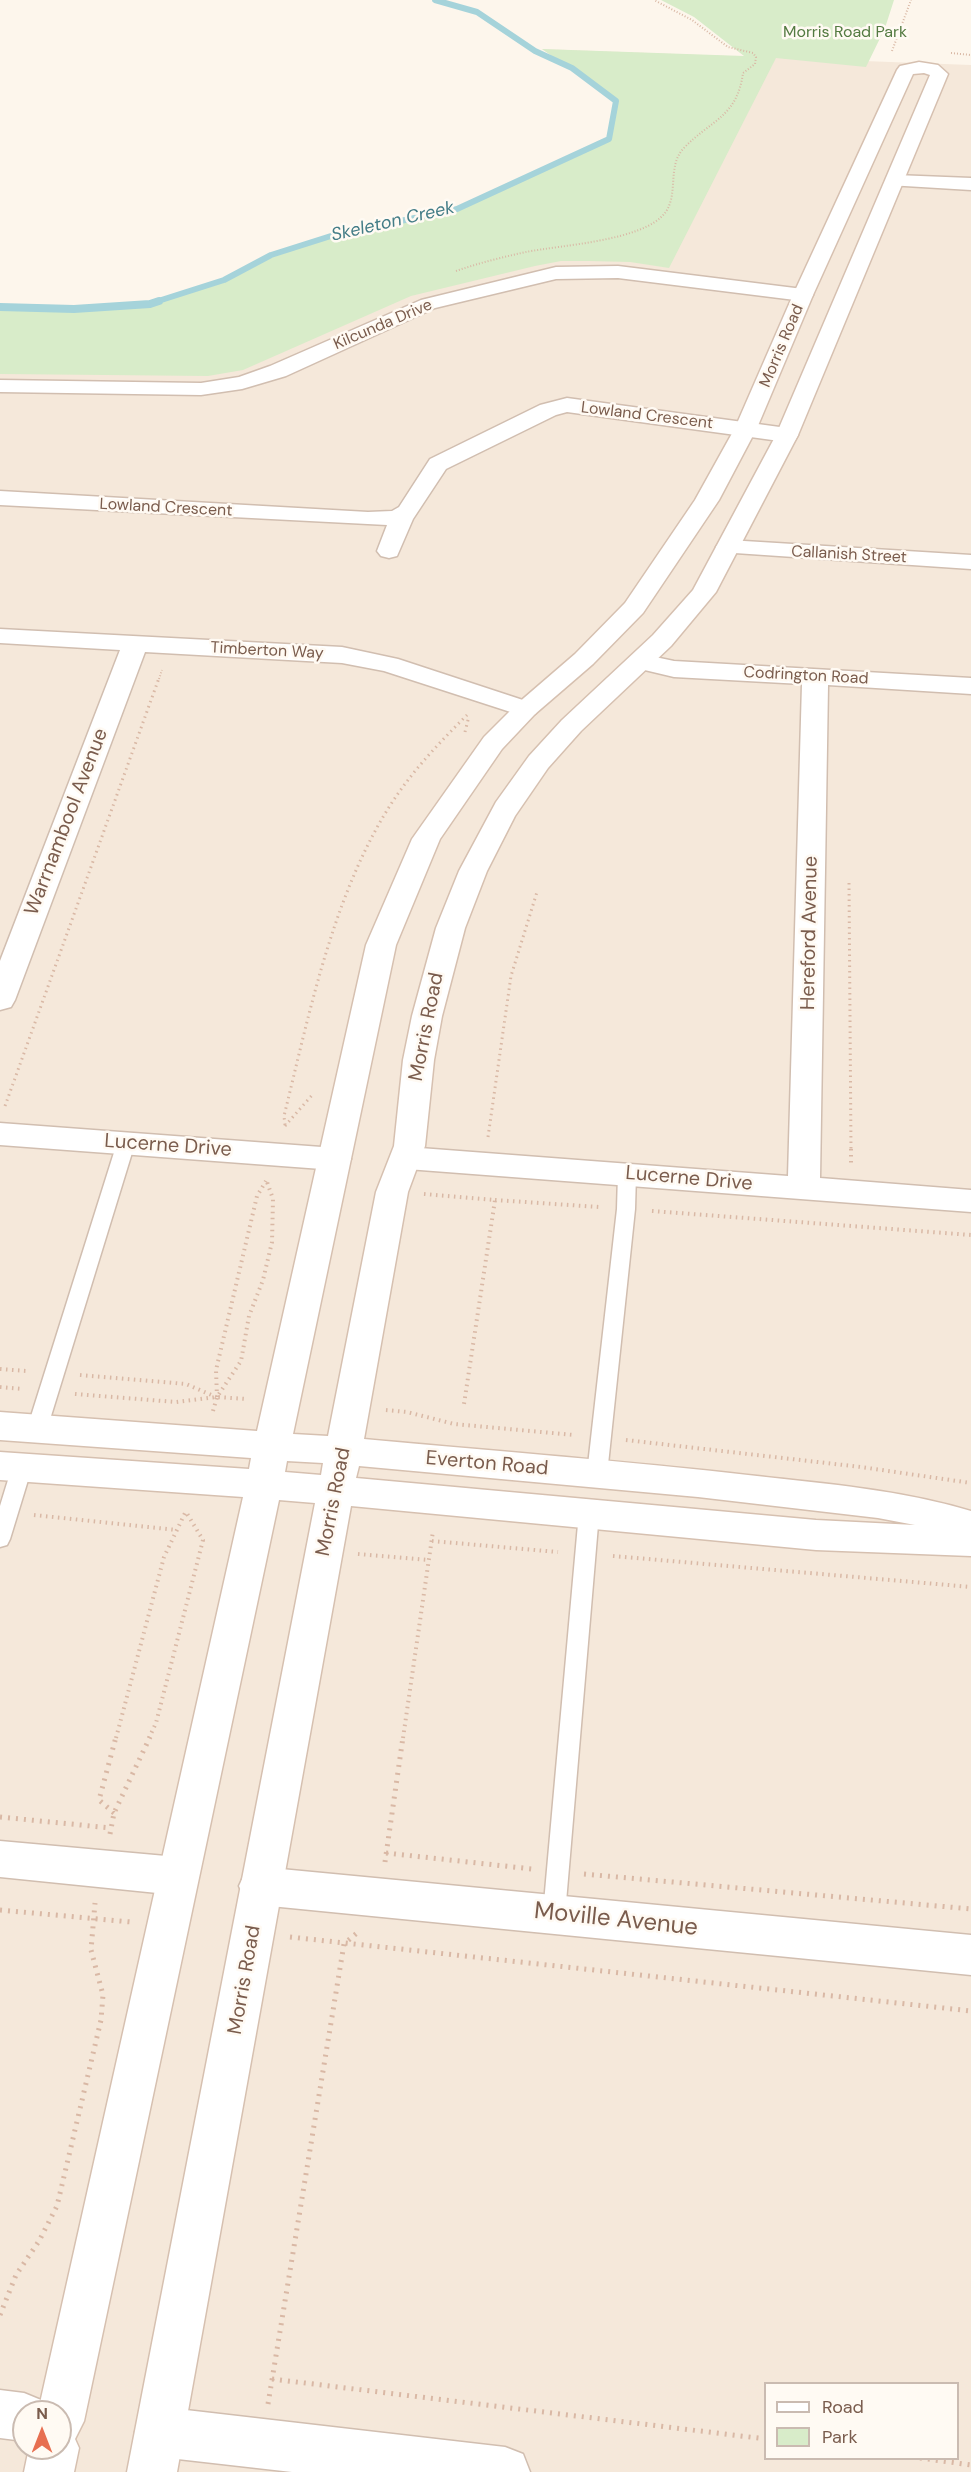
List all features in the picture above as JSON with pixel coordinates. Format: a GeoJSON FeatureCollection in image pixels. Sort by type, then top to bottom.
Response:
{"type":"FeatureCollection","features":[{"type":"Feature","properties":{"kind":"street","name":"Morris Road"},"geometry":{"type":"LineString","coordinates":[[65,2400],[381,945],[426,839],[461,786],[493,743],[526,709],[584,659],[634,609],[707,500],[746,428],[803,296],[906,70],[925,68],[937,71],[939,74],[895,181],[787,435],[704,592],[688,615],[641,662],[582,715],[535,766],[501,815],[480,856],[460,902],[439,962],[420,1048],[406,1158],[392,1192],[260,1886],[254,1933],[156,2452]]}},
{"type":"Feature","properties":{"kind":"street"},"geometry":{"type":"LineString","coordinates":[[895,181],[971,184]]}},
{"type":"Feature","properties":{"kind":"street","name":"Kilcunda Drive"},"geometry":{"type":"LineString","coordinates":[[0,386],[201,389],[242,383],[278,371],[428,304],[556,273],[618,273],[803,296]]}},
{"type":"Feature","properties":{"kind":"street","name":"Lowland Crescent"},"geometry":{"type":"LineString","coordinates":[[0,498],[368,519],[397,518],[408,512],[438,464],[548,410],[567,405],[787,435]]}},
{"type":"Feature","properties":{"kind":"street","name":"Lowland Crescent"},"geometry":{"type":"LineString","coordinates":[[389,551],[403,514]]}},
{"type":"Feature","properties":{"kind":"street","name":"Callanish Street"},"geometry":{"type":"LineString","coordinates":[[728,548],[971,562]]}},
{"type":"Feature","properties":{"kind":"street"},"geometry":{"type":"LineString","coordinates":[[634,609],[688,615]]}},
{"type":"Feature","properties":{"kind":"street","name":"Timberton Way"},"geometry":{"type":"LineString","coordinates":[[0,636],[342,655],[389,664],[526,709]]}},
{"type":"Feature","properties":{"kind":"street","name":"Warrnambool Avenue"},"geometry":{"type":"LineString","coordinates":[[0,1000],[135,644]]}},
{"type":"Feature","properties":{"kind":"street","name":"Codrington Road"},"geometry":{"type":"LineString","coordinates":[[641,662],[674,669],[971,686]]}},
{"type":"Feature","properties":{"kind":"street","name":"Hereford Avenue"},"geometry":{"type":"LineString","coordinates":[[804,1189],[815,677]]}},
{"type":"Feature","properties":{"kind":"street","name":"Lucerne Drive"},"geometry":{"type":"LineString","coordinates":[[1,1125],[126,1143],[335,1159]]}},
{"type":"Feature","properties":{"kind":"street","name":"Lucerne Drive"},"geometry":{"type":"LineString","coordinates":[[406,1158],[971,1201]]}},
{"type":"Feature","properties":{"kind":"street","name":"Everton Road"},"geometry":{"type":"LineString","coordinates":[[0,1426],[37,1429],[268,1465],[340,1471],[437,1500],[826,1536],[920,1541],[971,1540]]}},
{"type":"Feature","properties":{"kind":"street","name":"Everton Road"},"geometry":{"type":"LineString","coordinates":[[340,1471],[435,1459],[878,1504],[936,1515],[971,1526]]}},
{"type":"Feature","properties":{"kind":"street","name":"Everton Road"},"geometry":{"type":"LineString","coordinates":[[11,1467],[268,1465]]}},
{"type":"Feature","properties":{"kind":"street"},"geometry":{"type":"LineString","coordinates":[[0,1859],[177,1876]]}},
{"type":"Feature","properties":{"kind":"street","name":"Moville Avenue"},"geometry":{"type":"LineString","coordinates":[[260,1886],[971,1955]]}},
{"type":"Feature","properties":{"kind":"street"},"geometry":{"type":"LineString","coordinates":[[156,2452],[263,2445],[505,2472]]}},
{"type":"Feature","properties":{"kind":"lane"},"geometry":{"type":"LineString","coordinates":[[37,1429],[126,1143]]}},
{"type":"Feature","properties":{"kind":"lane"},"geometry":{"type":"LineString","coordinates":[[597,1474],[626,1209],[627,1174]]}},
{"type":"Feature","properties":{"kind":"lane"},"geometry":{"type":"LineString","coordinates":[[0,1539],[8,1512],[11,1467]]}},
{"type":"Feature","properties":{"kind":"lane"},"geometry":{"type":"LineString","coordinates":[[554,1914],[589,1513]]}},
{"type":"Feature","properties":{"kind":"path"},"geometry":{"type":"LineString","coordinates":[[450,273],[548,248],[614,237],[660,219],[671,204],[674,171],[682,150],[717,125],[731,109],[743,88],[744,73],[755,64],[756,57],[753,53],[728,47],[692,20],[654,0]]}},
{"type":"Feature","properties":{"kind":"path"},"geometry":{"type":"LineString","coordinates":[[1,1125],[164,664]]}},
{"type":"Feature","properties":{"kind":"path"},"geometry":{"type":"LineString","coordinates":[[285,1125],[284,1116],[327,949],[351,881],[388,807],[443,735],[470,712]]}},
{"type":"Feature","properties":{"kind":"path"},"geometry":{"type":"LineString","coordinates":[[849,883],[852,1168]]}},
{"type":"Feature","properties":{"kind":"path"},"geometry":{"type":"LineString","coordinates":[[488,1137],[511,976],[537,892]]}},
{"type":"Feature","properties":{"kind":"path"},"geometry":{"type":"LineString","coordinates":[[0,1388],[176,1402],[217,1397],[241,1361],[249,1316],[272,1242],[273,1198],[266,1180],[257,1196],[216,1370],[217,1397]]}},
{"type":"Feature","properties":{"kind":"path"},"geometry":{"type":"LineString","coordinates":[[392,1192],[971,1235]]}},
{"type":"Feature","properties":{"kind":"path"},"geometry":{"type":"LineString","coordinates":[[464,1404],[495,1200]]}},
{"type":"Feature","properties":{"kind":"path"},"geometry":{"type":"LineString","coordinates":[[0,1369],[186,1384],[217,1397]]}},
{"type":"Feature","properties":{"kind":"path"},"geometry":{"type":"LineString","coordinates":[[407,1412],[454,1424],[601,1437],[861,1467],[971,1483]]}},
{"type":"Feature","properties":{"kind":"path"},"geometry":{"type":"LineString","coordinates":[[435,1459],[436,1420]]}},
{"type":"Feature","properties":{"kind":"path"},"geometry":{"type":"LineString","coordinates":[[263,2445],[345,1944],[356,1935],[379,1897],[437,1500]]}},
{"type":"Feature","properties":{"kind":"path"},"geometry":{"type":"LineString","coordinates":[[8,1512],[177,1530]]}},
{"type":"Feature","properties":{"kind":"path"},"geometry":{"type":"LineString","coordinates":[[186,1512],[203,1540],[156,1723],[114,1813],[99,1800],[164,1557],[177,1530],[186,1512]]}},
{"type":"Feature","properties":{"kind":"path"},"geometry":{"type":"LineString","coordinates":[[432,1542],[971,1587]]}},
{"type":"Feature","properties":{"kind":"path"},"geometry":{"type":"LineString","coordinates":[[0,1816],[111,1828]]}},
{"type":"Feature","properties":{"kind":"path"},"geometry":{"type":"LineString","coordinates":[[386,1853],[971,1910]]}},
{"type":"Feature","properties":{"kind":"path"},"geometry":{"type":"LineString","coordinates":[[0,1910],[169,1926]]}},
{"type":"Feature","properties":{"kind":"path"},"geometry":{"type":"LineString","coordinates":[[0,2315],[16,2275],[39,2241],[57,2206],[101,2020],[103,1995],[91,1950],[92,1919]]}},
{"type":"Feature","properties":{"kind":"path"},"geometry":{"type":"LineString","coordinates":[[254,1933],[971,2011]]}},
{"type":"Feature","properties":{"kind":"path"},"geometry":{"type":"LineString","coordinates":[[272,2379],[764,2439]]}},
{"type":"Feature","properties":{"kind":"path"},"geometry":{"type":"LineString","coordinates":[[935,2460],[971,2465]]}},
{"type":"Feature","properties":{"kind":"shaded area"},"geometry":{"type":"Polygon","coordinates":[[[542,49],[971,65],[971,2472],[0,2472],[0,307],[74,309],[150,304],[224,280],[271,255],[334,235],[457,209],[609,139],[616,101],[542,49]]]}},
{"type":"Feature","properties":{"kind":"green space","name":"Morris Road Park"},"geometry":{"type":"Polygon","coordinates":[[[661,0],[894,0],[885,28],[866,67],[776,58],[669,268],[630,262],[589,261],[561,261],[535,266],[411,296],[243,370],[208,376],[0,374],[0,307],[74,309],[150,304],[224,280],[271,255],[334,235],[457,209],[609,139],[616,101],[542,49],[744,56],[694,17],[661,0]]]}},
{"type":"Feature","properties":{"kind":"waterway","name":"Skeleton Creek"},"geometry":{"type":"LineString","coordinates":[[155,302],[224,280],[271,255],[334,235],[457,209],[609,139],[616,101],[572,68],[535,51],[477,12],[435,0]]}},
{"type":"Feature","properties":{"kind":"waterway","name":"Skeleton Creek"},"geometry":{"type":"LineString","coordinates":[[0,307],[74,309],[150,304],[159,301]]}}]}
